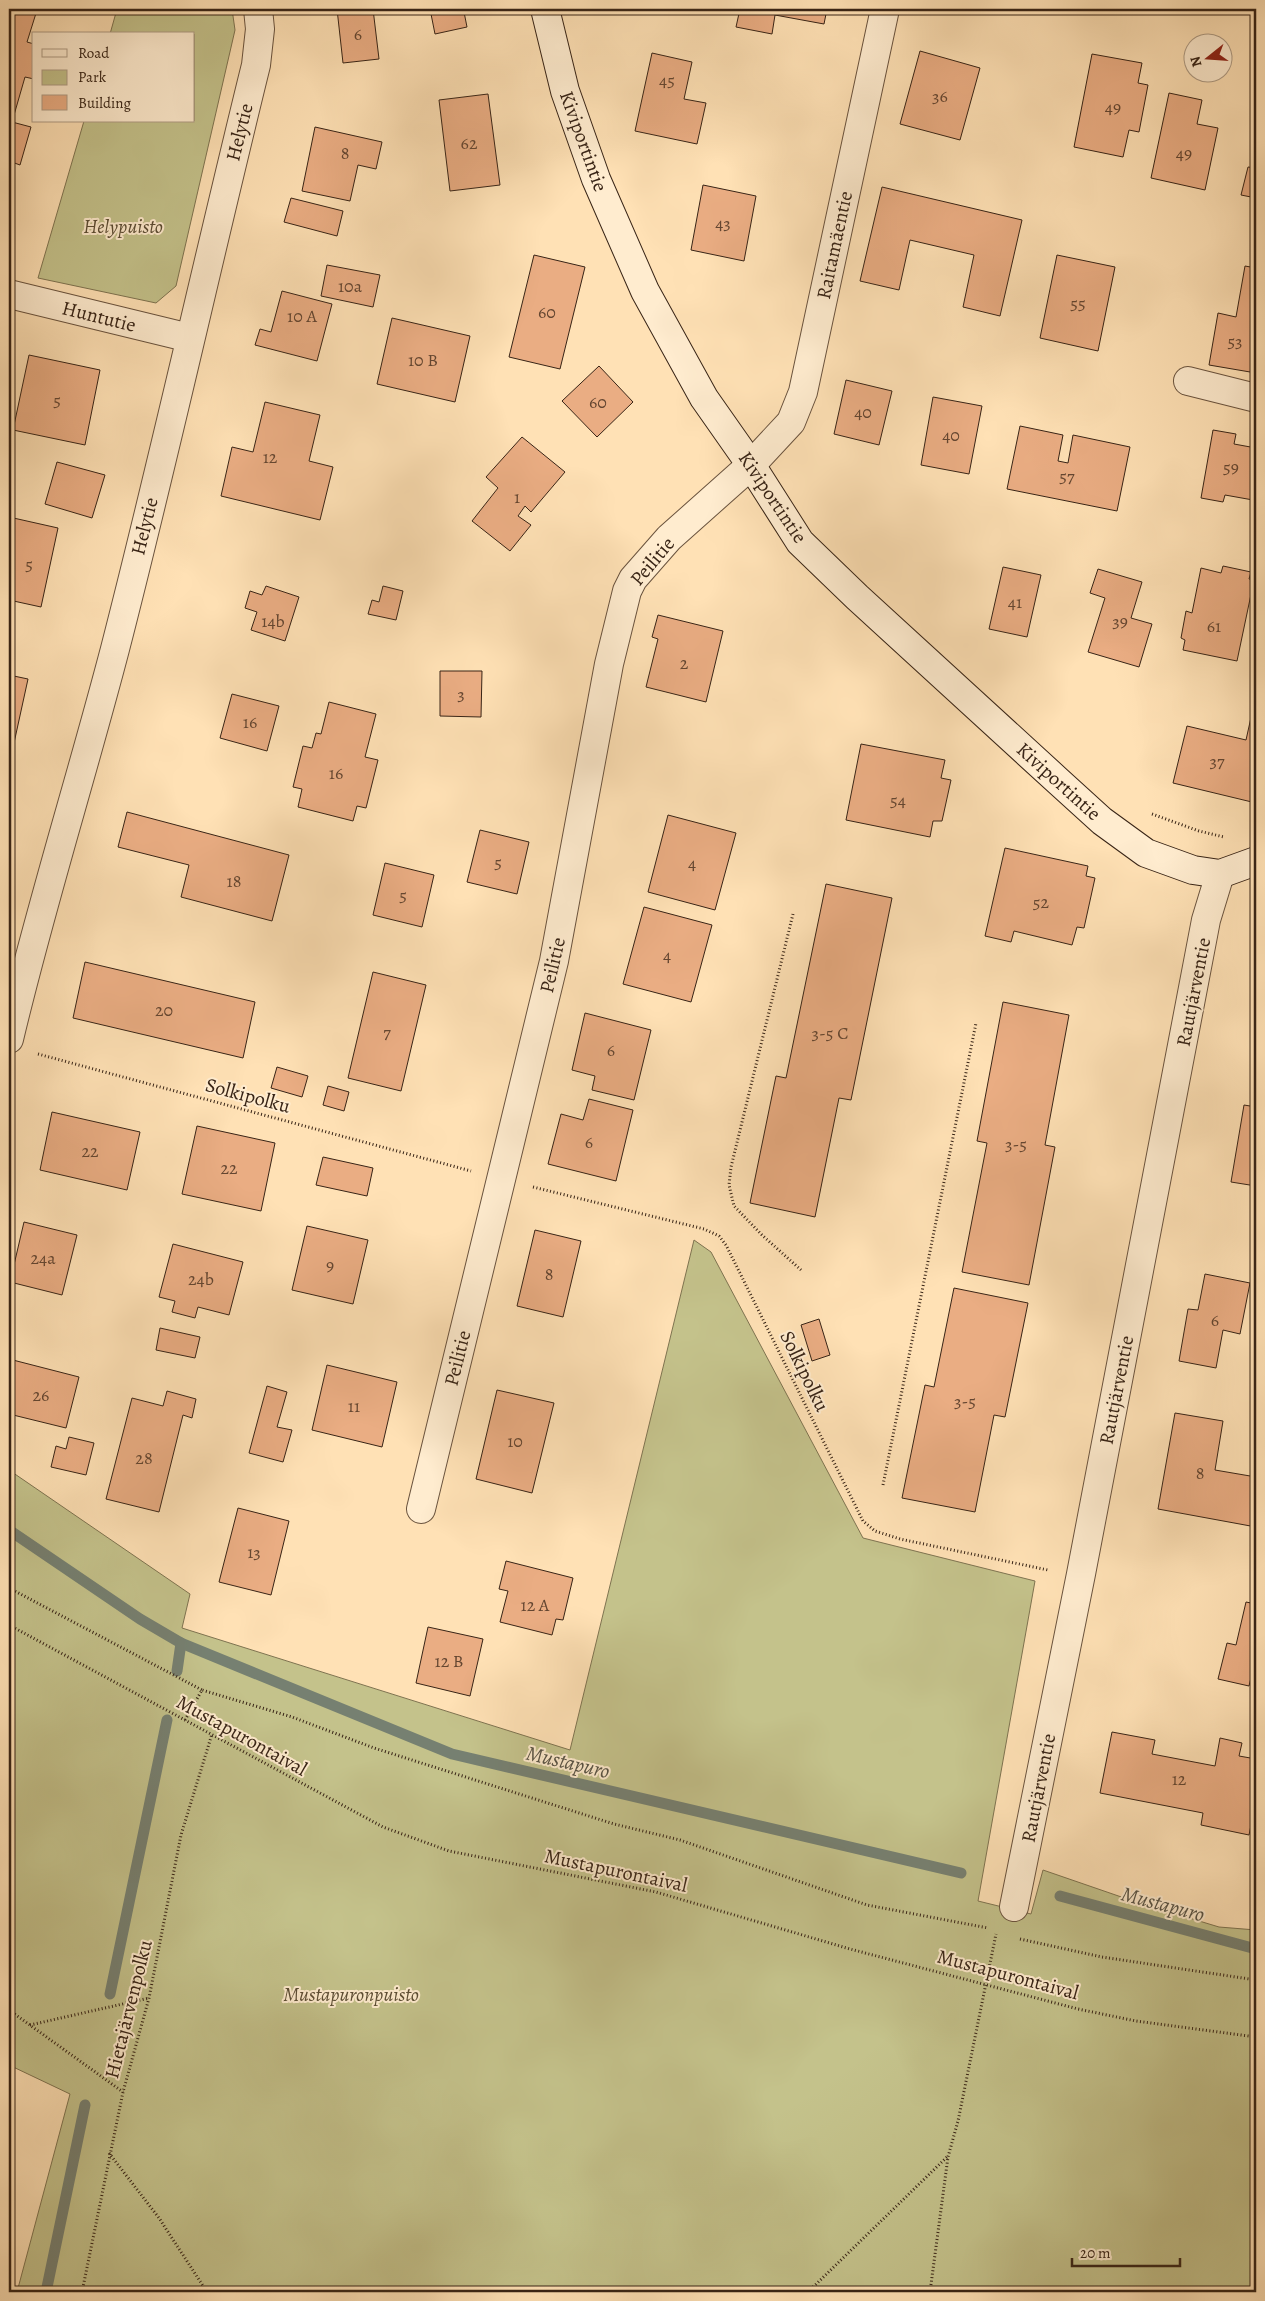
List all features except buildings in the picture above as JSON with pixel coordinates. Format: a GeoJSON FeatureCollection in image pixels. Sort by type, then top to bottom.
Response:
{"type":"FeatureCollection","features":[{"type":"Feature","properties":{"kind":"street","name":"Helytie"},"geometry":{"type":"LineString","coordinates":[[9,1039],[18,961],[115,649],[256,65],[260,29],[258,9]]}},
{"type":"Feature","properties":{"kind":"street","name":"Kiviportintie"},"geometry":{"type":"LineString","coordinates":[[545,9],[565,91],[593,170],[645,291],[704,398],[751,464],[800,542],[857,597],[1102,820],[1146,853],[1193,870],[1220,874],[1256,861]]}},
{"type":"Feature","properties":{"kind":"street","name":"Raitamäentie"},"geometry":{"type":"LineString","coordinates":[[751,464],[791,422],[803,392],[885,9]]}},
{"type":"Feature","properties":{"kind":"street","name":"Huntutie"},"geometry":{"type":"LineString","coordinates":[[9,294],[190,338]]}},
{"type":"Feature","properties":{"kind":"street"},"geometry":{"type":"LineString","coordinates":[[1188,381],[1256,398]]}},
{"type":"Feature","properties":{"kind":"street","name":"Peilitie"},"geometry":{"type":"LineString","coordinates":[[421,1509],[490,1177],[554,961],[607,673],[627,591],[637,575],[669,538],[751,464]]}},
{"type":"Feature","properties":{"kind":"street","name":"Rautjärventie"},"geometry":{"type":"LineString","coordinates":[[1014,1907],[1081,1574],[1206,920],[1220,874]]}},
{"type":"Feature","properties":{"kind":"path"},"geometry":{"type":"LineString","coordinates":[[1148,811],[1154,816],[1199,831],[1232,839]]}},
{"type":"Feature","properties":{"kind":"path"},"geometry":{"type":"LineString","coordinates":[[793,914],[731,1167],[729,1185],[734,1206],[762,1235],[801,1270]]}},
{"type":"Feature","properties":{"kind":"path"},"geometry":{"type":"LineString","coordinates":[[883,1485],[976,1023]]}},
{"type":"Feature","properties":{"kind":"path","name":"Solkipolku"},"geometry":{"type":"LineString","coordinates":[[38,1054],[490,1177],[704,1228],[719,1236],[726,1245],[863,1521],[868,1527],[900,1538],[1051,1571],[1081,1574]]}},
{"type":"Feature","properties":{"kind":"path"},"geometry":{"type":"LineString","coordinates":[[9,1588],[202,1690],[292,1717],[374,1748],[614,1824],[680,1840],[867,1905],[997,1930],[1004,1933]]}},
{"type":"Feature","properties":{"kind":"path","name":"Mustapurontaival"},"geometry":{"type":"LineString","coordinates":[[9,1625],[383,1826],[449,1851],[656,1892],[850,1949],[1078,2009],[1136,2021],[1256,2037]]}},
{"type":"Feature","properties":{"kind":"path"},"geometry":{"type":"LineString","coordinates":[[186,1720],[202,1690]]}},
{"type":"Feature","properties":{"kind":"path","name":"Hietajärvenpolku"},"geometry":{"type":"LineString","coordinates":[[82,2292],[109,2153],[123,2092],[149,1998],[181,1835],[212,1734]]}},
{"type":"Feature","properties":{"kind":"path"},"geometry":{"type":"LineString","coordinates":[[930,2292],[948,2157],[962,2101],[984,1983],[997,1930]]}},
{"type":"Feature","properties":{"kind":"path"},"geometry":{"type":"LineString","coordinates":[[1012,1936],[1027,1943],[1073,1952],[1256,1980]]}},
{"type":"Feature","properties":{"kind":"path"},"geometry":{"type":"LineString","coordinates":[[29,2025],[149,1998]]}},
{"type":"Feature","properties":{"kind":"path"},"geometry":{"type":"LineString","coordinates":[[9,2010],[123,2092]]}},
{"type":"Feature","properties":{"kind":"path"},"geometry":{"type":"LineString","coordinates":[[109,2153],[159,2218],[208,2292]]}},
{"type":"Feature","properties":{"kind":"path"},"geometry":{"type":"LineString","coordinates":[[808,2292],[948,2157]]}},
{"type":"Feature","properties":{"kind":"green space","name":"Helypuisto"},"geometry":{"type":"Polygon","coordinates":[[[117,9],[232,9],[235,30],[176,286],[156,303],[38,278],[84,122],[195,122],[195,32],[111,32],[117,9]]]}},
{"type":"Feature","properties":{"kind":"green space","name":"Mustapuronpuisto"},"geometry":{"type":"Polygon","coordinates":[[[694,1240],[711,1252],[863,1538],[1035,1581],[978,1901],[1031,1914],[1043,1870],[1133,1901],[1219,1927],[1256,1930],[1256,2292],[17,2292],[70,2094],[9,2065],[9,1470],[190,1594],[182,1628],[570,1750],[694,1240]]]}},
{"type":"Feature","properties":{"kind":"waterway","name":"Mustapuro"},"geometry":{"type":"LineString","coordinates":[[9,1530],[140,1619],[181,1643],[452,1754],[961,1873]]}},
{"type":"Feature","properties":{"kind":"waterway"},"geometry":{"type":"LineString","coordinates":[[177,1671],[181,1643]]}},
{"type":"Feature","properties":{"kind":"waterway"},"geometry":{"type":"LineString","coordinates":[[110,1994],[167,1720]]}},
{"type":"Feature","properties":{"kind":"waterway","name":"Mustapuro"},"geometry":{"type":"LineString","coordinates":[[1060,1896],[1256,1949]]}},
{"type":"Feature","properties":{"kind":"waterway"},"geometry":{"type":"LineString","coordinates":[[46,2292],[85,2105]]}}]}
